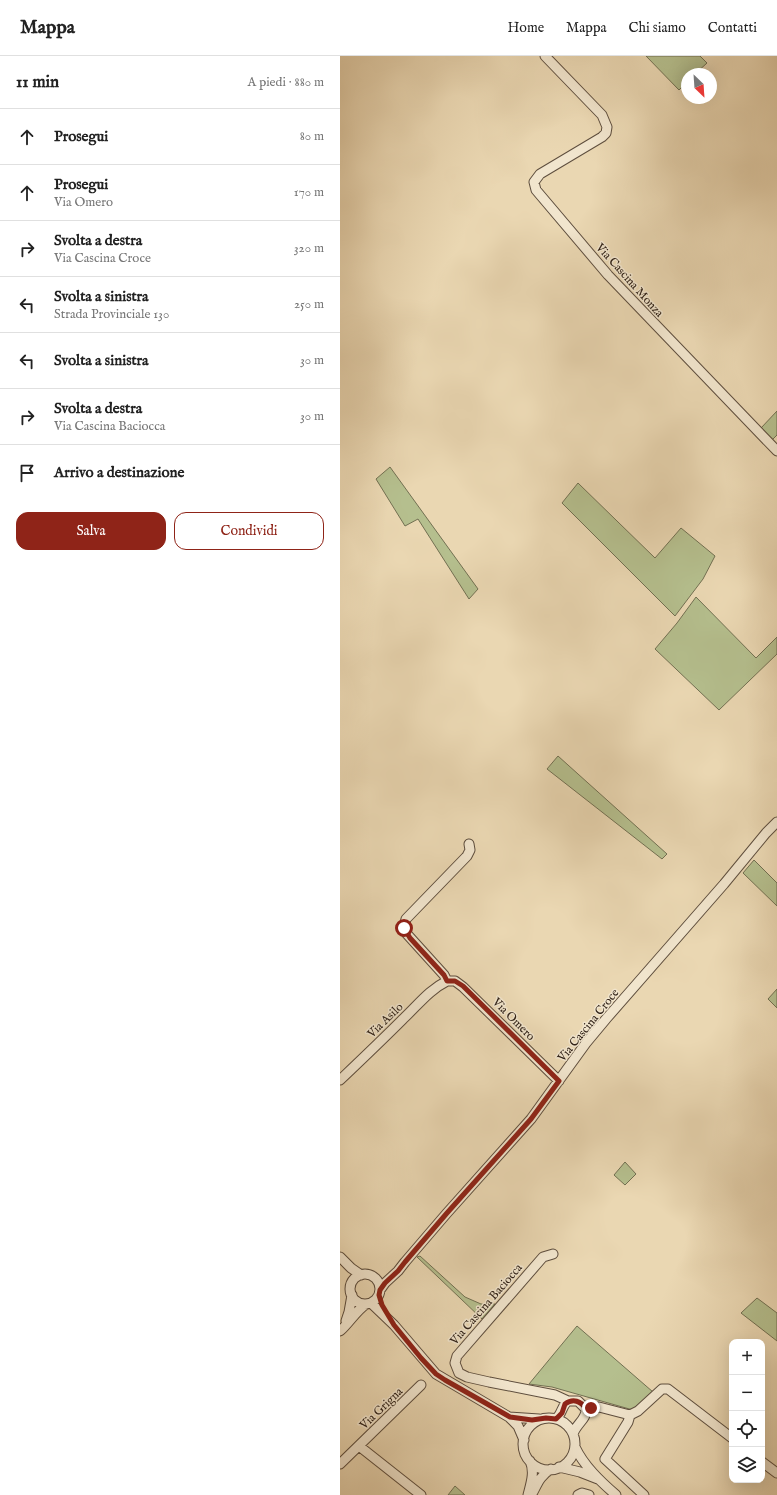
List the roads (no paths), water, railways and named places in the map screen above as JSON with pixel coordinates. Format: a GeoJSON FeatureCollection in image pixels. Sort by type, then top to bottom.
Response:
{"type":"FeatureCollection","features":[{"type":"Feature","properties":{"kind":"street","name":"Via Cascina Monza"},"geometry":{"type":"LineString","coordinates":[[545,56],[602,115],[607,127],[606,133],[595,141],[540,174],[534,182],[536,190],[608,275],[777,451]]}},
{"type":"Feature","properties":{"kind":"street","name":"Via Cascina Croce"},"geometry":{"type":"LineString","coordinates":[[380,1293],[385,1283],[398,1271],[447,1213],[531,1119],[572,1062],[606,1019],[777,822]]}},
{"type":"Feature","properties":{"kind":"street"},"geometry":{"type":"LineString","coordinates":[[447,981],[444,975],[406,933],[404,923],[406,919],[468,856],[470,850],[469,844]]}},
{"type":"Feature","properties":{"kind":"street","name":"Via Omero"},"geometry":{"type":"LineString","coordinates":[[447,981],[455,981],[463,986],[559,1081]]}},
{"type":"Feature","properties":{"kind":"street","name":"Via Asilo"},"geometry":{"type":"LineString","coordinates":[[340,1080],[394,1029],[428,993],[436,986],[447,981]]}},
{"type":"Feature","properties":{"kind":"street","name":"Via Cascina Baciocca"},"geometry":{"type":"LineString","coordinates":[[554,1254],[543,1257],[458,1356],[455,1363],[459,1373],[467,1377],[498,1385],[548,1393],[559,1396],[566,1404]]}},
{"type":"Feature","properties":{"kind":"street"},"geometry":{"type":"LineString","coordinates":[[340,1258],[361,1275],[372,1276],[378,1282],[382,1305],[394,1325]]}},
{"type":"Feature","properties":{"kind":"street"},"geometry":{"type":"LineString","coordinates":[[340,1258],[352,1282],[352,1295],[349,1312],[342,1329]]}},
{"type":"Feature","properties":{"kind":"street","name":"Via Cascina Croce"},"geometry":{"type":"LineString","coordinates":[[372,1276],[390,1272],[404,1263]]}},
{"type":"Feature","properties":{"kind":"street"},"geometry":{"type":"LineString","coordinates":[[352,1282],[361,1275]]}},
{"type":"Feature","properties":{"kind":"street"},"geometry":{"type":"LineString","coordinates":[[342,1329],[357,1311],[369,1304],[380,1293]]}},
{"type":"Feature","properties":{"kind":"street"},"geometry":{"type":"LineString","coordinates":[[352,1295],[357,1302],[369,1304],[394,1325],[436,1374],[510,1417],[518,1426],[524,1440],[525,1454],[533,1467],[530,1495]]}},
{"type":"Feature","properties":{"kind":"street","name":"Via Grigna"},"geometry":{"type":"LineString","coordinates":[[340,1464],[421,1385]]}},
{"type":"Feature","properties":{"kind":"street"},"geometry":{"type":"LineString","coordinates":[[586,1409],[599,1406],[630,1415],[638,1411],[662,1389],[668,1389],[729,1436]]}},
{"type":"Feature","properties":{"kind":"street"},"geometry":{"type":"LineString","coordinates":[[556,1419],[562,1413],[566,1404],[578,1401],[586,1409],[586,1415],[577,1425],[573,1434]]}},
{"type":"Feature","properties":{"kind":"street"},"geometry":{"type":"LineString","coordinates":[[630,1415],[628,1422],[605,1459],[644,1495]]}},
{"type":"Feature","properties":{"kind":"street"},"geometry":{"type":"LineString","coordinates":[[510,1417],[556,1419],[565,1423],[573,1434],[575,1447],[579,1456],[598,1479],[616,1495]]}},
{"type":"Feature","properties":{"kind":"street"},"geometry":{"type":"LineString","coordinates":[[524,1440],[529,1427],[541,1419]]}},
{"type":"Feature","properties":{"kind":"street"},"geometry":{"type":"LineString","coordinates":[[359,1446],[421,1495]]}},
{"type":"Feature","properties":{"kind":"street"},"geometry":{"type":"LineString","coordinates":[[530,1495],[544,1473],[570,1459],[575,1447]]}},
{"type":"Feature","properties":{"kind":"street"},"geometry":{"type":"LineString","coordinates":[[529,1460],[539,1467],[580,1472],[598,1479]]}},
{"type":"Feature","properties":{"kind":"street"},"geometry":{"type":"LineString","coordinates":[[765,1464],[777,1473]]}},
{"type":"Feature","properties":{"kind":"street"},"geometry":{"type":"LineString","coordinates":[[578,1495],[582,1493],[589,1495]]}}]}
